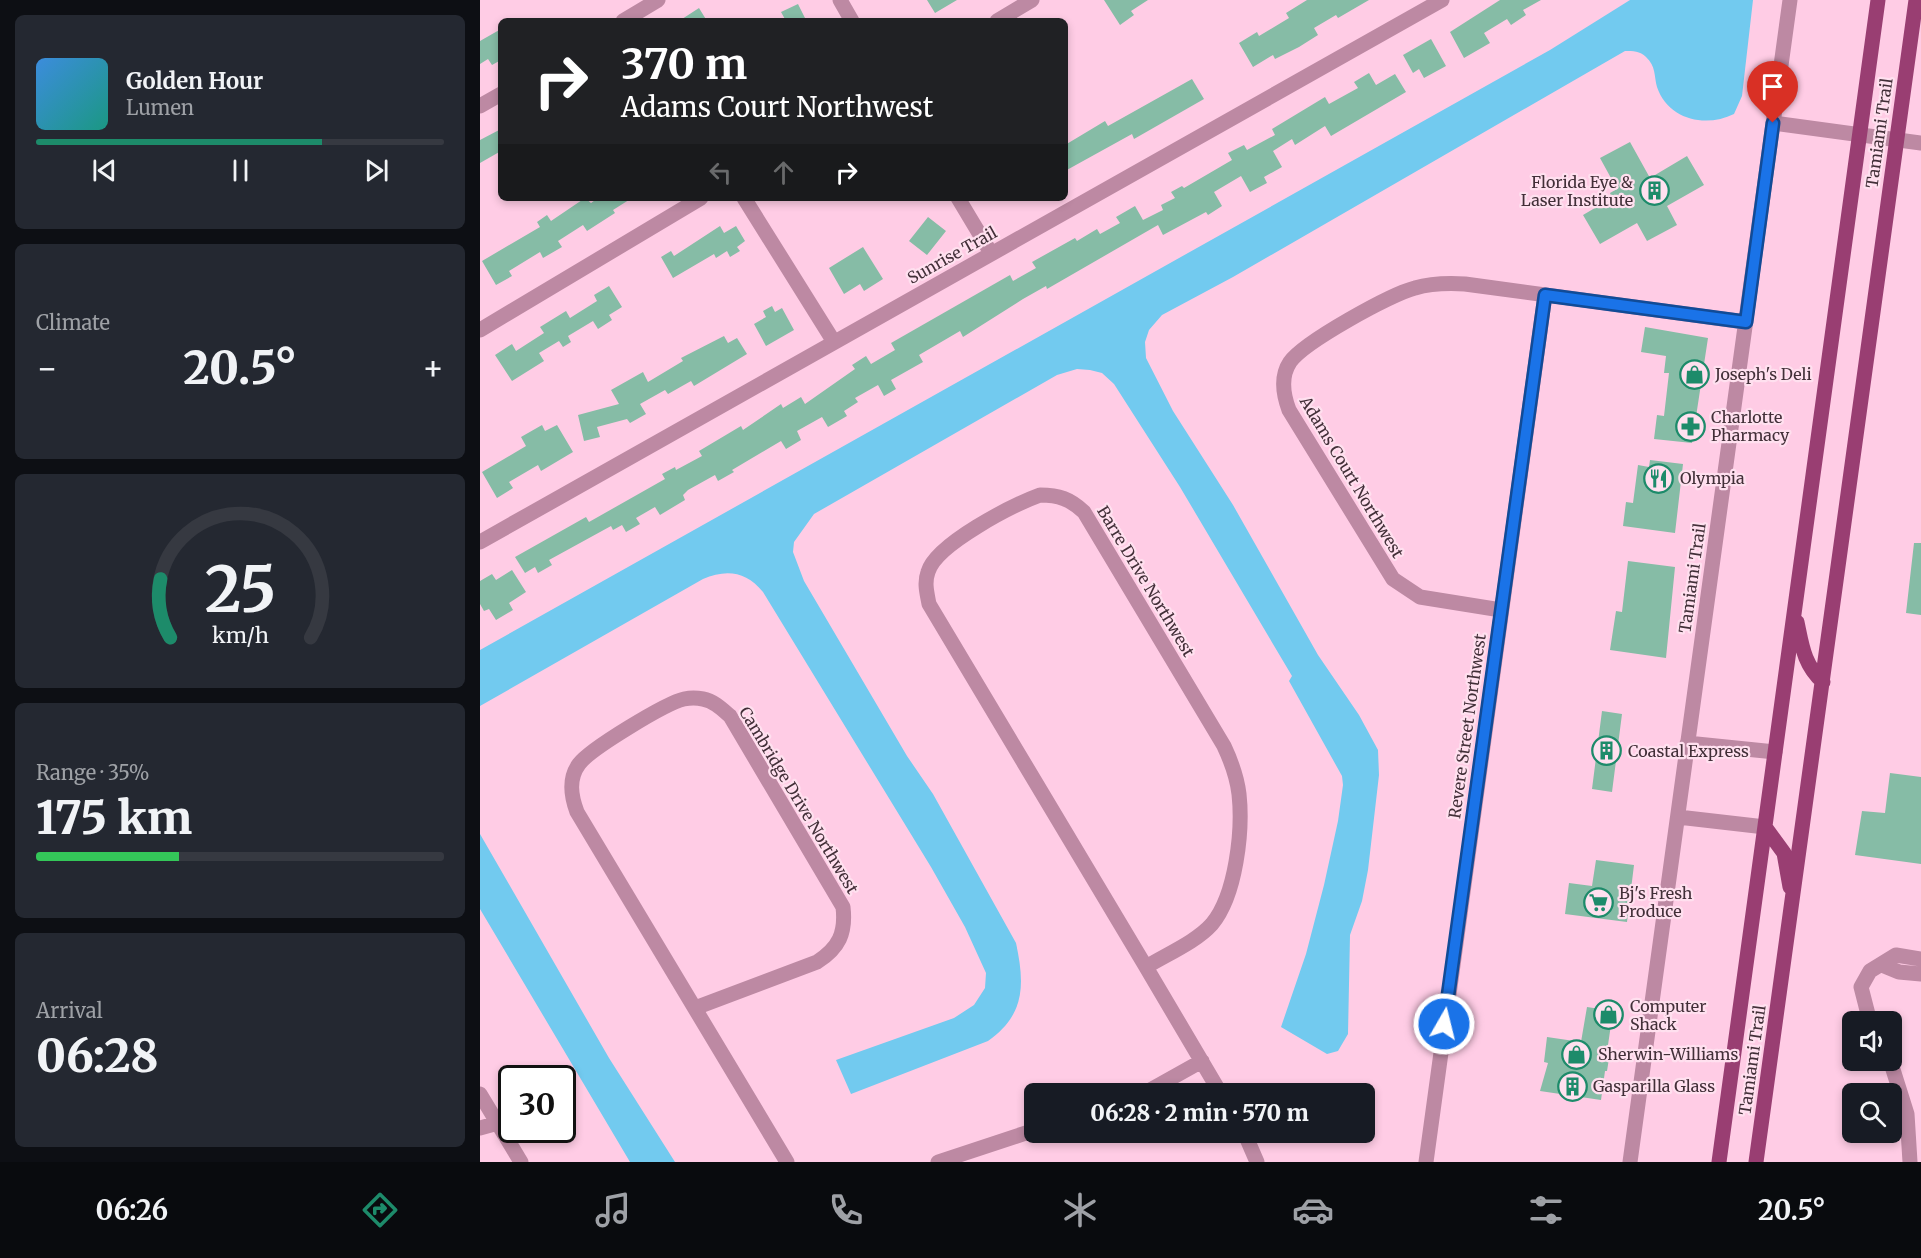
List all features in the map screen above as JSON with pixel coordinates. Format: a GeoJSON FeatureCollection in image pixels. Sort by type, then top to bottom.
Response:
{"type":"FeatureCollection","features":[{"type":"Feature","properties":{"kind":"main road","name":"Tamiami Trail"},"geometry":{"type":"LineString","coordinates":[[1719,1162],[1878,0]]}},
{"type":"Feature","properties":{"kind":"main road","name":"Tamiami Trail"},"geometry":{"type":"LineString","coordinates":[[1756,1162],[1916,0]]}},
{"type":"Feature","properties":{"kind":"main road"},"geometry":{"type":"LineString","coordinates":[[1794,611],[1803,656],[1812,672],[1823,682]]}},
{"type":"Feature","properties":{"kind":"main road"},"geometry":{"type":"LineString","coordinates":[[1765,827],[1784,853],[1792,902]]}},
{"type":"Feature","properties":{"kind":"street"},"geometry":{"type":"LineString","coordinates":[[627,18],[658,0]]}},
{"type":"Feature","properties":{"kind":"street"},"geometry":{"type":"LineString","coordinates":[[840,0],[850,18]]}},
{"type":"Feature","properties":{"kind":"street"},"geometry":{"type":"LineString","coordinates":[[1002,18],[1032,0]]}},
{"type":"Feature","properties":{"kind":"street","name":"Sunrise Trail"},"geometry":{"type":"LineString","coordinates":[[480,542],[1442,0]]}},
{"type":"Feature","properties":{"kind":"street","name":"Tamiami Trail"},"geometry":{"type":"LineString","coordinates":[[1630,1162],[1790,0]]}},
{"type":"Feature","properties":{"kind":"street"},"geometry":{"type":"LineString","coordinates":[[480,106],[498,96]]}},
{"type":"Feature","properties":{"kind":"street"},"geometry":{"type":"LineString","coordinates":[[1773,123],[1921,143]]}},
{"type":"Feature","properties":{"kind":"street"},"geometry":{"type":"LineString","coordinates":[[480,330],[696,201]]}},
{"type":"Feature","properties":{"kind":"street"},"geometry":{"type":"LineString","coordinates":[[746,201],[834,342]]}},
{"type":"Feature","properties":{"kind":"street"},"geometry":{"type":"LineString","coordinates":[[960,201],[991,253]]}},
{"type":"Feature","properties":{"kind":"street","name":"Adams Court Northwest"},"geometry":{"type":"LineString","coordinates":[[1502,610],[1420,597],[1392,579],[1289,410],[1283,395],[1283,378],[1289,362],[1301,350],[1386,300],[1408,290],[1449,283],[1746,322]]}},
{"type":"Feature","properties":{"kind":"street","name":"Revere Street Northwest"},"geometry":{"type":"LineString","coordinates":[[1425,1162],[1545,295]]}},
{"type":"Feature","properties":{"kind":"street","name":"Barre Drive Northwest"},"geometry":{"type":"LineString","coordinates":[[1146,967],[1210,926],[1228,899],[1240,826],[1236,776],[1224,746],[1084,512],[1072,501],[1057,495],[1040,495],[1025,500],[947,547],[935,557],[928,572],[926,588],[929,604],[1215,1083]]}},
{"type":"Feature","properties":{"kind":"street","name":"Cambridge Drive Northwest"},"geometry":{"type":"LineString","coordinates":[[695,1008],[817,962],[831,953],[840,940],[845,924],[843,907],[729,716],[718,705],[702,698],[685,698],[670,704],[589,753],[578,765],[572,780],[572,797],[578,812],[695,1008],[787,1162]]}},
{"type":"Feature","properties":{"kind":"street"},"geometry":{"type":"LineString","coordinates":[[1687,743],[1775,752]]}},
{"type":"Feature","properties":{"kind":"street"},"geometry":{"type":"LineString","coordinates":[[1678,817],[1765,827]]}},
{"type":"Feature","properties":{"kind":"street"},"geometry":{"type":"LineString","coordinates":[[1867,1011],[1861,987],[1870,971],[1882,965],[1885,959],[1896,955],[1921,959]]}},
{"type":"Feature","properties":{"kind":"street"},"geometry":{"type":"LineString","coordinates":[[1882,965],[1899,972],[1921,975]]}},
{"type":"Feature","properties":{"kind":"street"},"geometry":{"type":"LineString","coordinates":[[1163,1083],[1202,1061]]}},
{"type":"Feature","properties":{"kind":"street"},"geometry":{"type":"LineString","coordinates":[[1894,1071],[1908,1114],[1910,1162]]}},
{"type":"Feature","properties":{"kind":"street"},"geometry":{"type":"LineString","coordinates":[[480,1094],[498,1124],[480,1128]]}},
{"type":"Feature","properties":{"kind":"street"},"geometry":{"type":"LineString","coordinates":[[938,1162],[1024,1134]]}},
{"type":"Feature","properties":{"kind":"street"},"geometry":{"type":"LineString","coordinates":[[510,1143],[521,1162]]}},
{"type":"Feature","properties":{"kind":"street"},"geometry":{"type":"LineString","coordinates":[[1249,1143],[1257,1162]]}},
{"type":"Feature","properties":{"kind":"water"},"geometry":{"type":"Polygon","coordinates":[[[1630,0],[1753,0],[1742,96],[1734,114],[1712,120],[1700,120],[1679,114],[1662,98],[1649,60],[1639,52],[1625,51],[1233,277],[1162,315],[1149,330],[1145,342],[1146,358],[1173,411],[1233,505],[1318,655],[1359,715],[1378,750],[1379,775],[1368,870],[1362,901],[1350,935],[1348,1034],[1338,1051],[1327,1054],[1281,1027],[1306,954],[1324,885],[1338,821],[1342,776],[1289,681],[1292,676],[1180,487],[1114,384],[1102,373],[1077,369],[1057,375],[814,514],[794,542],[793,552],[804,581],[907,756],[933,794],[1016,943],[1021,972],[1019,998],[1009,1021],[988,1041],[851,1094],[836,1060],[954,1018],[974,1005],[985,988],[986,973],[965,927],[931,867],[763,592],[750,580],[728,573],[703,579],[480,706],[480,650],[1550,50],[1630,0]]]}},
{"type":"Feature","properties":{"kind":"water"},"geometry":{"type":"Polygon","coordinates":[[[480,834],[609,1058],[675,1162],[630,1162],[576,1071],[576,1065],[572,1065],[480,909],[480,834]]]}},
{"type":"Feature","properties":{"kind":"building"},"geometry":{"type":"Polygon","coordinates":[[[927,0],[957,0],[935,13],[927,0]]]}},
{"type":"Feature","properties":{"kind":"building"},"geometry":{"type":"Polygon","coordinates":[[[1104,0],[1148,0],[1131,11],[1134,15],[1120,25],[1104,0]]]}},
{"type":"Feature","properties":{"kind":"building"},"geometry":{"type":"Polygon","coordinates":[[[1307,0],[1369,0],[1338,18],[1336,15],[1314,28],[1318,35],[1299,47],[1275,59],[1273,55],[1253,67],[1239,43],[1257,32],[1259,36],[1289,18],[1286,13],[1307,0]]]}},
{"type":"Feature","properties":{"kind":"building"},"geometry":{"type":"Polygon","coordinates":[[[1500,0],[1541,0],[1523,10],[1526,15],[1511,25],[1507,19],[1484,33],[1490,43],[1464,58],[1450,32],[1500,0]]]}},
{"type":"Feature","properties":{"kind":"building"},"geometry":{"type":"Polygon","coordinates":[[[798,4],[805,18],[784,18],[781,12],[798,4]]]}},
{"type":"Feature","properties":{"kind":"building"},"geometry":{"type":"Polygon","coordinates":[[[699,8],[705,18],[684,18],[699,8]]]}},
{"type":"Feature","properties":{"kind":"building"},"geometry":{"type":"Polygon","coordinates":[[[498,31],[498,62],[492,65],[488,59],[480,64],[480,41],[498,31]]]}},
{"type":"Feature","properties":{"kind":"building"},"geometry":{"type":"Polygon","coordinates":[[[1431,39],[1446,66],[1424,78],[1419,69],[1413,73],[1403,55],[1431,39]]]}},
{"type":"Feature","properties":{"kind":"building"},"geometry":{"type":"Polygon","coordinates":[[[1369,73],[1376,85],[1395,74],[1406,92],[1331,136],[1325,126],[1295,145],[1292,139],[1273,151],[1282,167],[1264,177],[1267,183],[1250,192],[1241,176],[1214,192],[1222,206],[1208,215],[1206,212],[1163,235],[1158,225],[1047,289],[1046,286],[1023,299],[963,337],[960,331],[919,355],[923,362],[891,380],[896,389],[884,396],[878,385],[855,398],[858,402],[844,411],[847,416],[828,427],[822,417],[797,431],[801,440],[786,449],[781,441],[718,481],[715,475],[688,490],[683,495],[685,500],[660,515],[655,507],[636,518],[640,524],[626,532],[622,525],[613,530],[611,526],[549,560],[552,565],[538,573],[535,567],[525,573],[515,557],[586,517],[589,522],[665,479],[662,474],[675,467],[676,470],[702,456],[699,451],[741,426],[743,430],[781,404],[783,408],[801,397],[805,404],[855,369],[852,365],[866,356],[871,364],[895,350],[891,343],[1010,275],[1013,281],[1036,268],[1032,262],[1075,238],[1077,241],[1097,229],[1100,234],[1120,223],[1116,217],[1135,206],[1143,220],[1163,210],[1161,205],[1175,198],[1171,192],[1182,186],[1184,188],[1232,160],[1228,153],[1244,145],[1247,150],[1275,135],[1272,129],[1325,97],[1329,104],[1358,88],[1354,82],[1369,73]]]}},
{"type":"Feature","properties":{"kind":"building"},"geometry":{"type":"Polygon","coordinates":[[[1192,79],[1204,99],[1134,139],[1132,134],[1068,169],[1068,143],[1105,121],[1108,126],[1192,79]]]}},
{"type":"Feature","properties":{"kind":"building"},"geometry":{"type":"Polygon","coordinates":[[[498,131],[498,153],[480,163],[480,140],[498,131]]]}},
{"type":"Feature","properties":{"kind":"building","name":"Florida Eye & Laser Institute"},"geometry":{"type":"Polygon","coordinates":[[[1630,142],[1650,178],[1687,156],[1704,185],[1667,206],[1677,225],[1647,241],[1637,223],[1600,244],[1583,215],[1612,198],[1610,193],[1617,189],[1600,158],[1630,142]]]}},
{"type":"Feature","properties":{"kind":"building"},"geometry":{"type":"Polygon","coordinates":[[[581,201],[591,203],[594,201],[627,201],[613,210],[615,213],[587,231],[583,225],[558,241],[562,247],[543,258],[540,252],[509,271],[512,276],[496,285],[482,261],[540,227],[537,222],[547,215],[551,221],[581,201]]]}},
{"type":"Feature","properties":{"kind":"building"},"geometry":{"type":"Polygon","coordinates":[[[928,217],[946,231],[927,255],[909,241],[928,217]]]}},
{"type":"Feature","properties":{"kind":"building"},"geometry":{"type":"Polygon","coordinates":[[[720,226],[724,233],[736,226],[745,241],[737,247],[740,251],[730,257],[727,251],[716,258],[714,254],[673,278],[661,257],[671,251],[674,256],[720,226]]]}},
{"type":"Feature","properties":{"kind":"building"},"geometry":{"type":"Polygon","coordinates":[[[863,247],[883,279],[864,291],[860,284],[844,294],[829,268],[863,247]]]}},
{"type":"Feature","properties":{"kind":"building"},"geometry":{"type":"Polygon","coordinates":[[[609,286],[622,307],[609,315],[612,320],[598,329],[593,321],[568,336],[571,342],[563,347],[559,341],[539,353],[544,361],[512,381],[495,355],[512,344],[516,351],[544,333],[540,327],[566,311],[570,318],[597,301],[594,295],[609,286]]]}},
{"type":"Feature","properties":{"kind":"building"},"geometry":{"type":"Polygon","coordinates":[[[772,306],[775,312],[782,308],[794,330],[766,346],[754,324],[766,317],[763,311],[772,306]]]}},
{"type":"Feature","properties":{"kind":"building"},"geometry":{"type":"Polygon","coordinates":[[[1645,327],[1708,338],[1692,443],[1654,439],[1657,415],[1664,416],[1669,373],[1664,373],[1666,356],[1641,352],[1645,327]]]}},
{"type":"Feature","properties":{"kind":"building"},"geometry":{"type":"Polygon","coordinates":[[[724,336],[728,343],[737,338],[747,354],[694,386],[691,381],[668,394],[665,390],[640,404],[646,414],[630,423],[627,419],[597,427],[600,437],[584,441],[578,415],[619,404],[611,390],[643,372],[648,382],[683,361],[681,358],[724,336]]]}},
{"type":"Feature","properties":{"kind":"building"},"geometry":{"type":"Polygon","coordinates":[[[542,425],[545,431],[557,425],[573,452],[541,471],[538,465],[509,482],[513,488],[497,498],[482,472],[526,446],[521,437],[542,425]]]}},
{"type":"Feature","properties":{"kind":"building"},"geometry":{"type":"Polygon","coordinates":[[[1650,460],[1683,464],[1675,533],[1623,526],[1626,502],[1633,503],[1638,465],[1649,467],[1650,460]]]}},
{"type":"Feature","properties":{"kind":"building"},"geometry":{"type":"Polygon","coordinates":[[[1914,543],[1921,543],[1921,615],[1906,613],[1914,543]]]}},
{"type":"Feature","properties":{"kind":"building"},"geometry":{"type":"Polygon","coordinates":[[[1628,561],[1675,567],[1666,658],[1610,650],[1616,611],[1622,612],[1628,561]]]}},
{"type":"Feature","properties":{"kind":"building"},"geometry":{"type":"Polygon","coordinates":[[[512,570],[526,592],[509,603],[513,610],[496,620],[489,609],[484,611],[480,604],[480,581],[492,574],[496,580],[512,570]]]}},
{"type":"Feature","properties":{"kind":"building","name":"Coastal Express"},"geometry":{"type":"Polygon","coordinates":[[[1602,711],[1622,714],[1612,792],[1592,789],[1602,711]]]}},
{"type":"Feature","properties":{"kind":"building"},"geometry":{"type":"Polygon","coordinates":[[[1890,773],[1921,777],[1921,864],[1855,855],[1862,811],[1885,813],[1890,773]]]}},
{"type":"Feature","properties":{"kind":"building"},"geometry":{"type":"Polygon","coordinates":[[[1596,860],[1634,865],[1627,922],[1565,914],[1569,883],[1592,886],[1596,860]]]}},
{"type":"Feature","properties":{"kind":"building"},"geometry":{"type":"Polygon","coordinates":[[[1587,1007],[1613,1011],[1608,1045],[1611,1046],[1601,1100],[1540,1091],[1548,1063],[1544,1062],[1547,1037],[1581,1042],[1587,1007]]]}},
{"type":"Feature","properties":{"kind":"place","name":"Florida Eye & Laser Institute"},"geometry":{"type":"Point","coordinates":[1654,191]}},
{"type":"Feature","properties":{"kind":"place","name":"Joseph's Deli"},"geometry":{"type":"Point","coordinates":[1694,374]}},
{"type":"Feature","properties":{"kind":"place","name":"Charlotte Pharmacy"},"geometry":{"type":"Point","coordinates":[1690,426]}},
{"type":"Feature","properties":{"kind":"place","name":"Olympia"},"geometry":{"type":"Point","coordinates":[1659,478]}},
{"type":"Feature","properties":{"kind":"place","name":"Coastal Express"},"geometry":{"type":"Point","coordinates":[1607,751]}},
{"type":"Feature","properties":{"kind":"place","name":"Bj's Fresh Produce"},"geometry":{"type":"Point","coordinates":[1598,902]}},
{"type":"Feature","properties":{"kind":"place","name":"Computer Shack"},"geometry":{"type":"Point","coordinates":[1609,1015]}},
{"type":"Feature","properties":{"kind":"place","name":"Sherwin-Williams"},"geometry":{"type":"Point","coordinates":[1577,1054]}},
{"type":"Feature","properties":{"kind":"place","name":"Gasparilla Glass"},"geometry":{"type":"Point","coordinates":[1572,1086]}},
{"type":"Feature","properties":{"kind":"route"},"geometry":{"type":"LineString","coordinates":[[1444,1024],[1545,295],[1746,322],[1773,123]]}}]}
